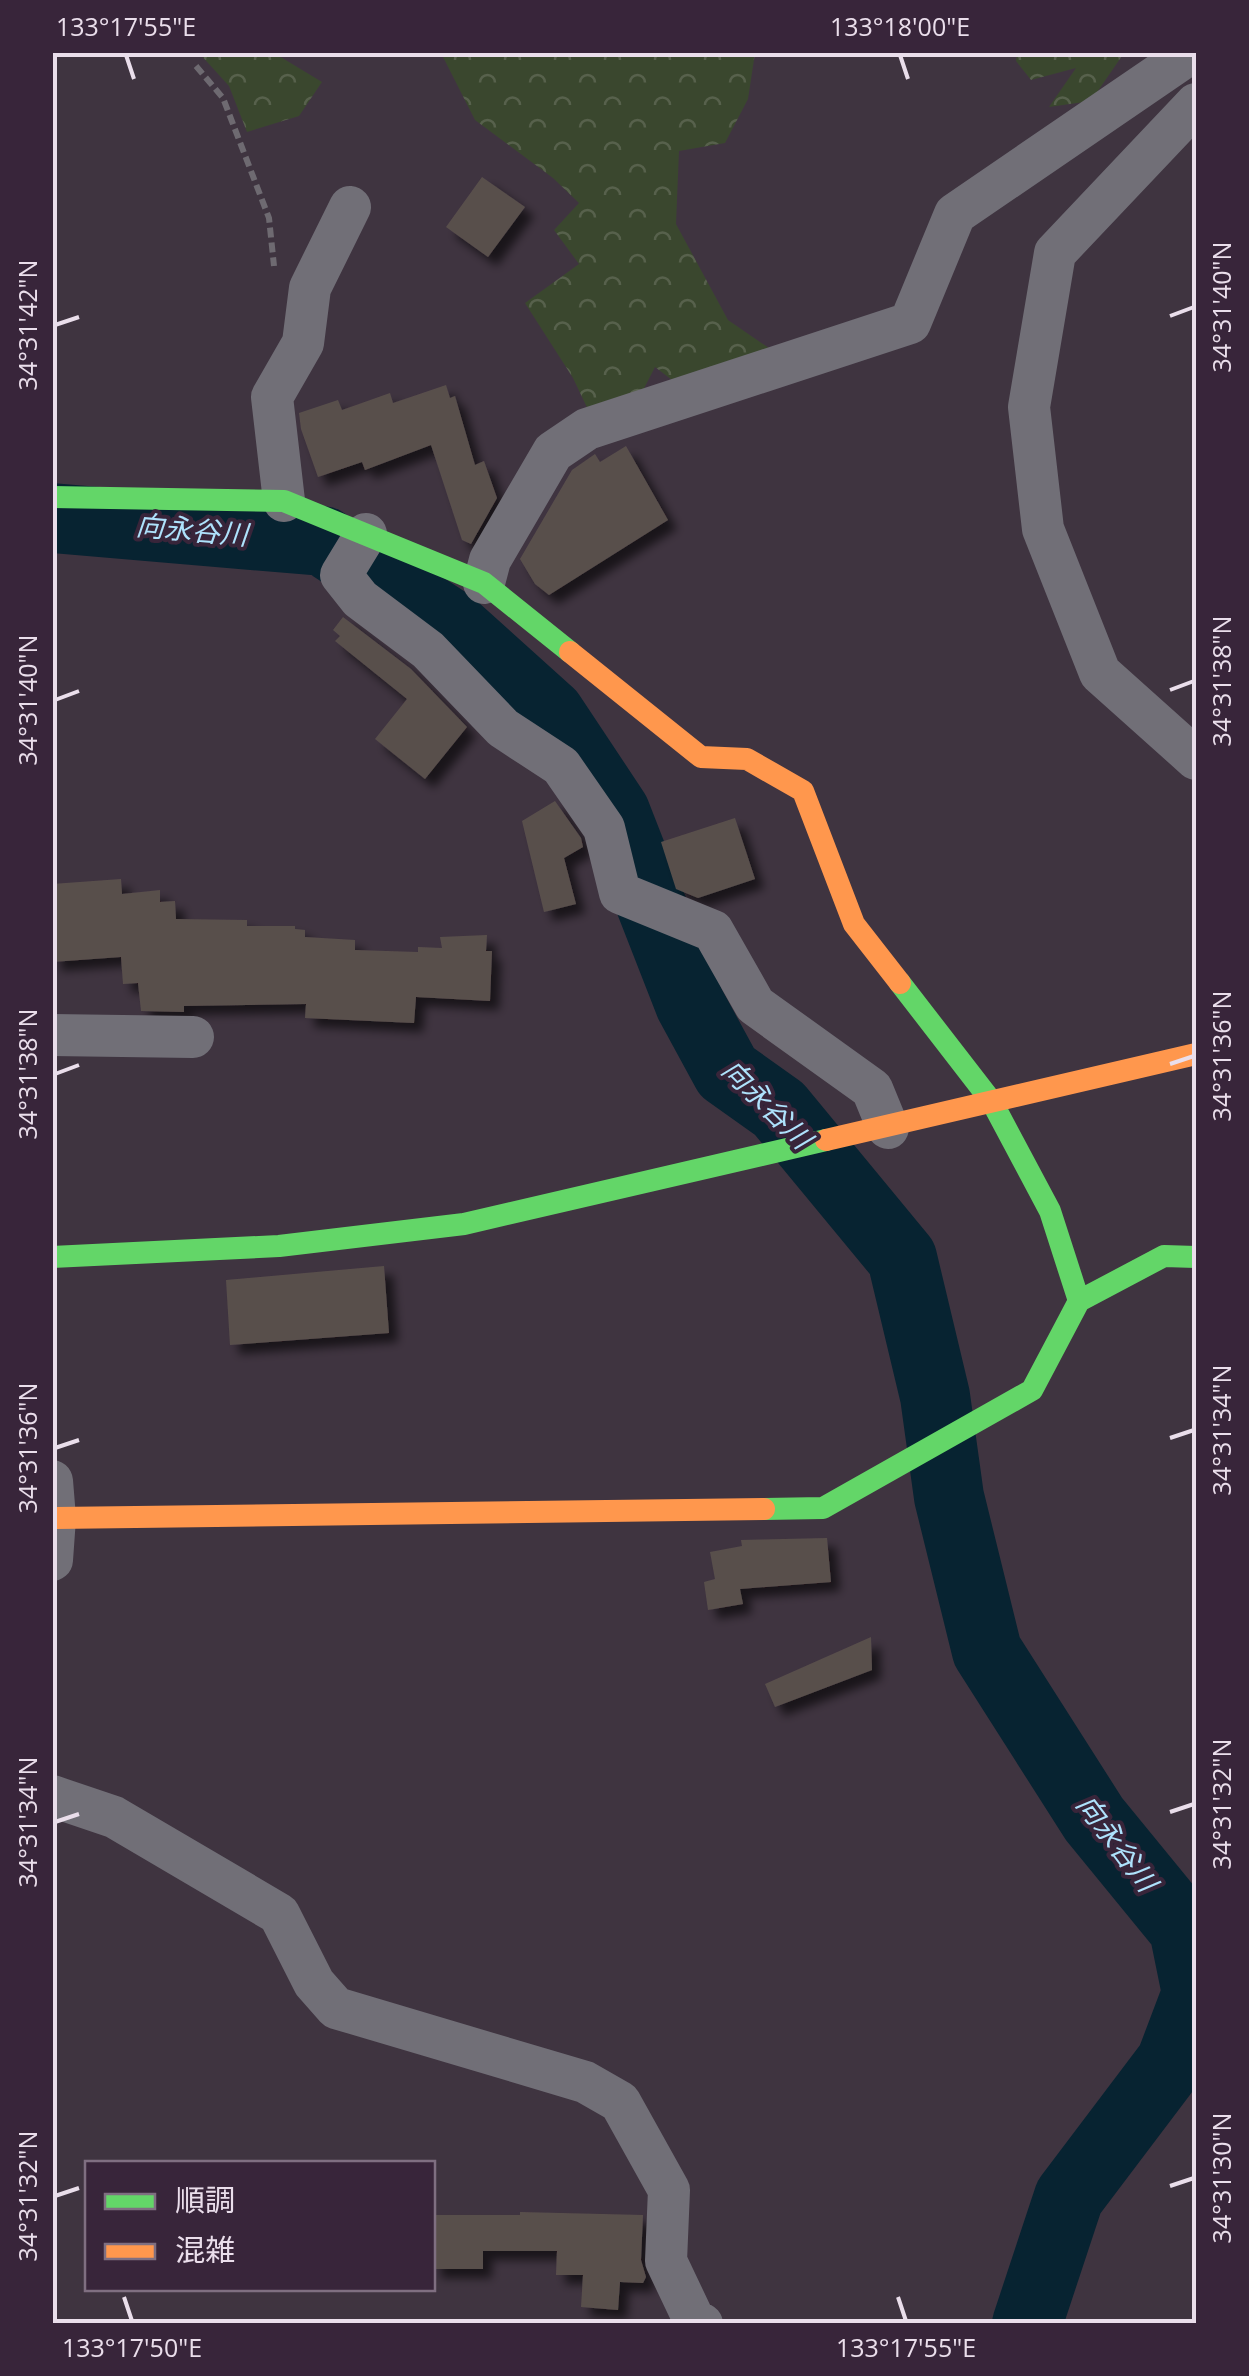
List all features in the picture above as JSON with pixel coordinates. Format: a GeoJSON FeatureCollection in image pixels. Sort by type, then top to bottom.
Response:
{"type":"FeatureCollection","features":[{"type":"Feature","properties":{"kind":"street"},"geometry":{"type":"LineString","coordinates":[[484,583],[490,560],[553,452],[587,429],[910,324],[955,214],[1192,52]]}},
{"type":"Feature","properties":{"kind":"street"},"geometry":{"type":"LineString","coordinates":[[1196,104],[1055,253],[1028,407],[1044,530],[1100,673],[1196,758]]}},
{"type":"Feature","properties":{"kind":"street"},"geometry":{"type":"LineString","coordinates":[[284,502],[272,397],[303,342],[310,288],[350,208]]}},
{"type":"Feature","properties":{"kind":"street"},"geometry":{"type":"LineString","coordinates":[[52,497],[284,502],[366,534],[484,583],[700,757],[747,760],[803,791],[854,924],[992,1102],[1050,1210],[1079,1301]]}},
{"type":"Feature","properties":{"kind":"street"},"geometry":{"type":"LineString","coordinates":[[366,534],[341,575],[360,598],[428,650],[503,728],[561,766],[604,828],[620,893],[713,932],[755,1005],[872,1089],[880,1130]]}},
{"type":"Feature","properties":{"kind":"street"},"geometry":{"type":"LineString","coordinates":[[52,1035],[194,1037]]}},
{"type":"Feature","properties":{"kind":"street"},"geometry":{"type":"LineString","coordinates":[[52,1257],[279,1246],[464,1224],[1196,1054]]}},
{"type":"Feature","properties":{"kind":"street"},"geometry":{"type":"LineString","coordinates":[[52,1560],[54,1500],[823,1508],[1032,1390],[1079,1301],[1164,1256],[1196,1256]]}},
{"type":"Feature","properties":{"kind":"street"},"geometry":{"type":"LineString","coordinates":[[52,1796],[114,1816],[278,1914],[314,1983],[336,2008],[585,2082],[620,2102],[668,2190],[666,2261],[694,2320],[702,2324]]}},
{"type":"Feature","properties":{"kind":"path"},"geometry":{"type":"LineString","coordinates":[[196,66],[223,98],[268,218],[274,272]]}},
{"type":"Feature","properties":{"kind":"green space"},"geometry":{"type":"Polygon","coordinates":[[[199,53],[274,53],[322,82],[299,116],[247,132],[229,86],[199,53]]]}},
{"type":"Feature","properties":{"kind":"green space"},"geometry":{"type":"Polygon","coordinates":[[[441,53],[755,53],[748,99],[725,143],[679,151],[676,224],[728,320],[785,359],[689,393],[655,367],[637,402],[592,418],[573,378],[525,303],[579,264],[554,230],[579,203],[553,178],[475,120],[441,53]]]}},
{"type":"Feature","properties":{"kind":"green space"},"geometry":{"type":"Polygon","coordinates":[[[1017,53],[1124,53],[1091,101],[1049,107],[1076,68],[1031,80],[1016,61],[1017,53]]]}},
{"type":"Feature","properties":{"kind":"building"},"geometry":{"type":"Polygon","coordinates":[[[482,177],[525,207],[488,257],[446,227],[482,177]]]}},
{"type":"Feature","properties":{"kind":"building"},"geometry":{"type":"Polygon","coordinates":[[[446,385],[450,398],[455,396],[475,465],[484,461],[497,498],[471,544],[462,540],[431,445],[365,470],[362,462],[318,477],[301,429],[299,413],[338,400],[342,410],[390,393],[393,403],[446,385]]]}},
{"type":"Feature","properties":{"kind":"building"},"geometry":{"type":"Polygon","coordinates":[[[626,446],[668,520],[549,595],[535,584],[520,559],[572,470],[595,454],[600,462],[626,446]]]}},
{"type":"Feature","properties":{"kind":"building"},"geometry":{"type":"Polygon","coordinates":[[[343,617],[411,669],[467,727],[425,779],[375,739],[407,699],[335,641],[340,636],[333,630],[343,617]]]}},
{"type":"Feature","properties":{"kind":"building"},"geometry":{"type":"Polygon","coordinates":[[[555,801],[583,847],[564,858],[576,904],[544,912],[522,821],[555,801]]]}},
{"type":"Feature","properties":{"kind":"building"},"geometry":{"type":"Polygon","coordinates":[[[735,818],[755,879],[698,898],[676,889],[661,842],[735,818]]]}},
{"type":"Feature","properties":{"kind":"building"},"geometry":{"type":"Polygon","coordinates":[[[121,879],[122,894],[160,890],[160,902],[175,901],[176,919],[247,920],[247,926],[295,926],[305,930],[305,937],[355,940],[355,950],[418,952],[418,947],[442,948],[440,937],[487,935],[486,951],[492,951],[490,1001],[416,997],[414,1023],[305,1018],[306,1004],[184,1006],[184,1012],[141,1011],[138,983],[123,984],[121,957],[52,962],[52,884],[121,879]]]}},
{"type":"Feature","properties":{"kind":"building"},"geometry":{"type":"Polygon","coordinates":[[[384,1266],[389,1333],[230,1345],[226,1280],[384,1266]]]}},
{"type":"Feature","properties":{"kind":"building"},"geometry":{"type":"Polygon","coordinates":[[[827,1538],[831,1582],[740,1589],[743,1604],[708,1610],[704,1582],[715,1579],[710,1552],[742,1546],[741,1540],[827,1538]]]}},
{"type":"Feature","properties":{"kind":"building"},"geometry":{"type":"Polygon","coordinates":[[[871,1637],[872,1670],[775,1707],[765,1684],[871,1637]]]}},
{"type":"Feature","properties":{"kind":"building"},"geometry":{"type":"Polygon","coordinates":[[[435,2215],[643,2215],[643,2283],[620,2282],[618,2310],[581,2307],[583,2275],[556,2275],[557,2251],[483,2251],[483,2269],[435,2269],[435,2215]]]}},
{"type":"Feature","properties":{"kind":"waterway","name":"向永谷川"},"geometry":{"type":"LineString","coordinates":[[52,518],[323,541],[449,623],[550,714],[615,812],[690,1004],[727,1072],[779,1109],[902,1258],[935,1396],[949,1497],[987,1651],[1094,1819],[1184,1929],[1196,1988]]}},
{"type":"Feature","properties":{"kind":"waterway","name":"向永谷川"},"geometry":{"type":"LineString","coordinates":[[1027,2324],[1069,2197],[1171,2062],[1196,1996]]}},
{"type":"Feature","properties":{"kind":"traffic: fast"},"geometry":{"type":"LineString","coordinates":[[52,497],[284,501],[484,583],[570,652]]}},
{"type":"Feature","properties":{"kind":"traffic: fast"},"geometry":{"type":"LineString","coordinates":[[900,983],[992,1102],[1050,1211],[1079,1301]]}},
{"type":"Feature","properties":{"kind":"traffic: fast"},"geometry":{"type":"LineString","coordinates":[[52,1257],[279,1246],[464,1224],[826,1140]]}},
{"type":"Feature","properties":{"kind":"traffic: fast"},"geometry":{"type":"LineString","coordinates":[[764,1509],[823,1508],[1032,1390],[1079,1301],[1164,1256],[1196,1257]]}},
{"type":"Feature","properties":{"kind":"traffic: slow"},"geometry":{"type":"LineString","coordinates":[[570,652],[701,757],[747,759],[803,791],[854,924],[900,983]]}},
{"type":"Feature","properties":{"kind":"traffic: slow"},"geometry":{"type":"LineString","coordinates":[[826,1140],[1196,1054]]}},
{"type":"Feature","properties":{"kind":"traffic: slow"},"geometry":{"type":"LineString","coordinates":[[55,1518],[764,1509]]}}]}
